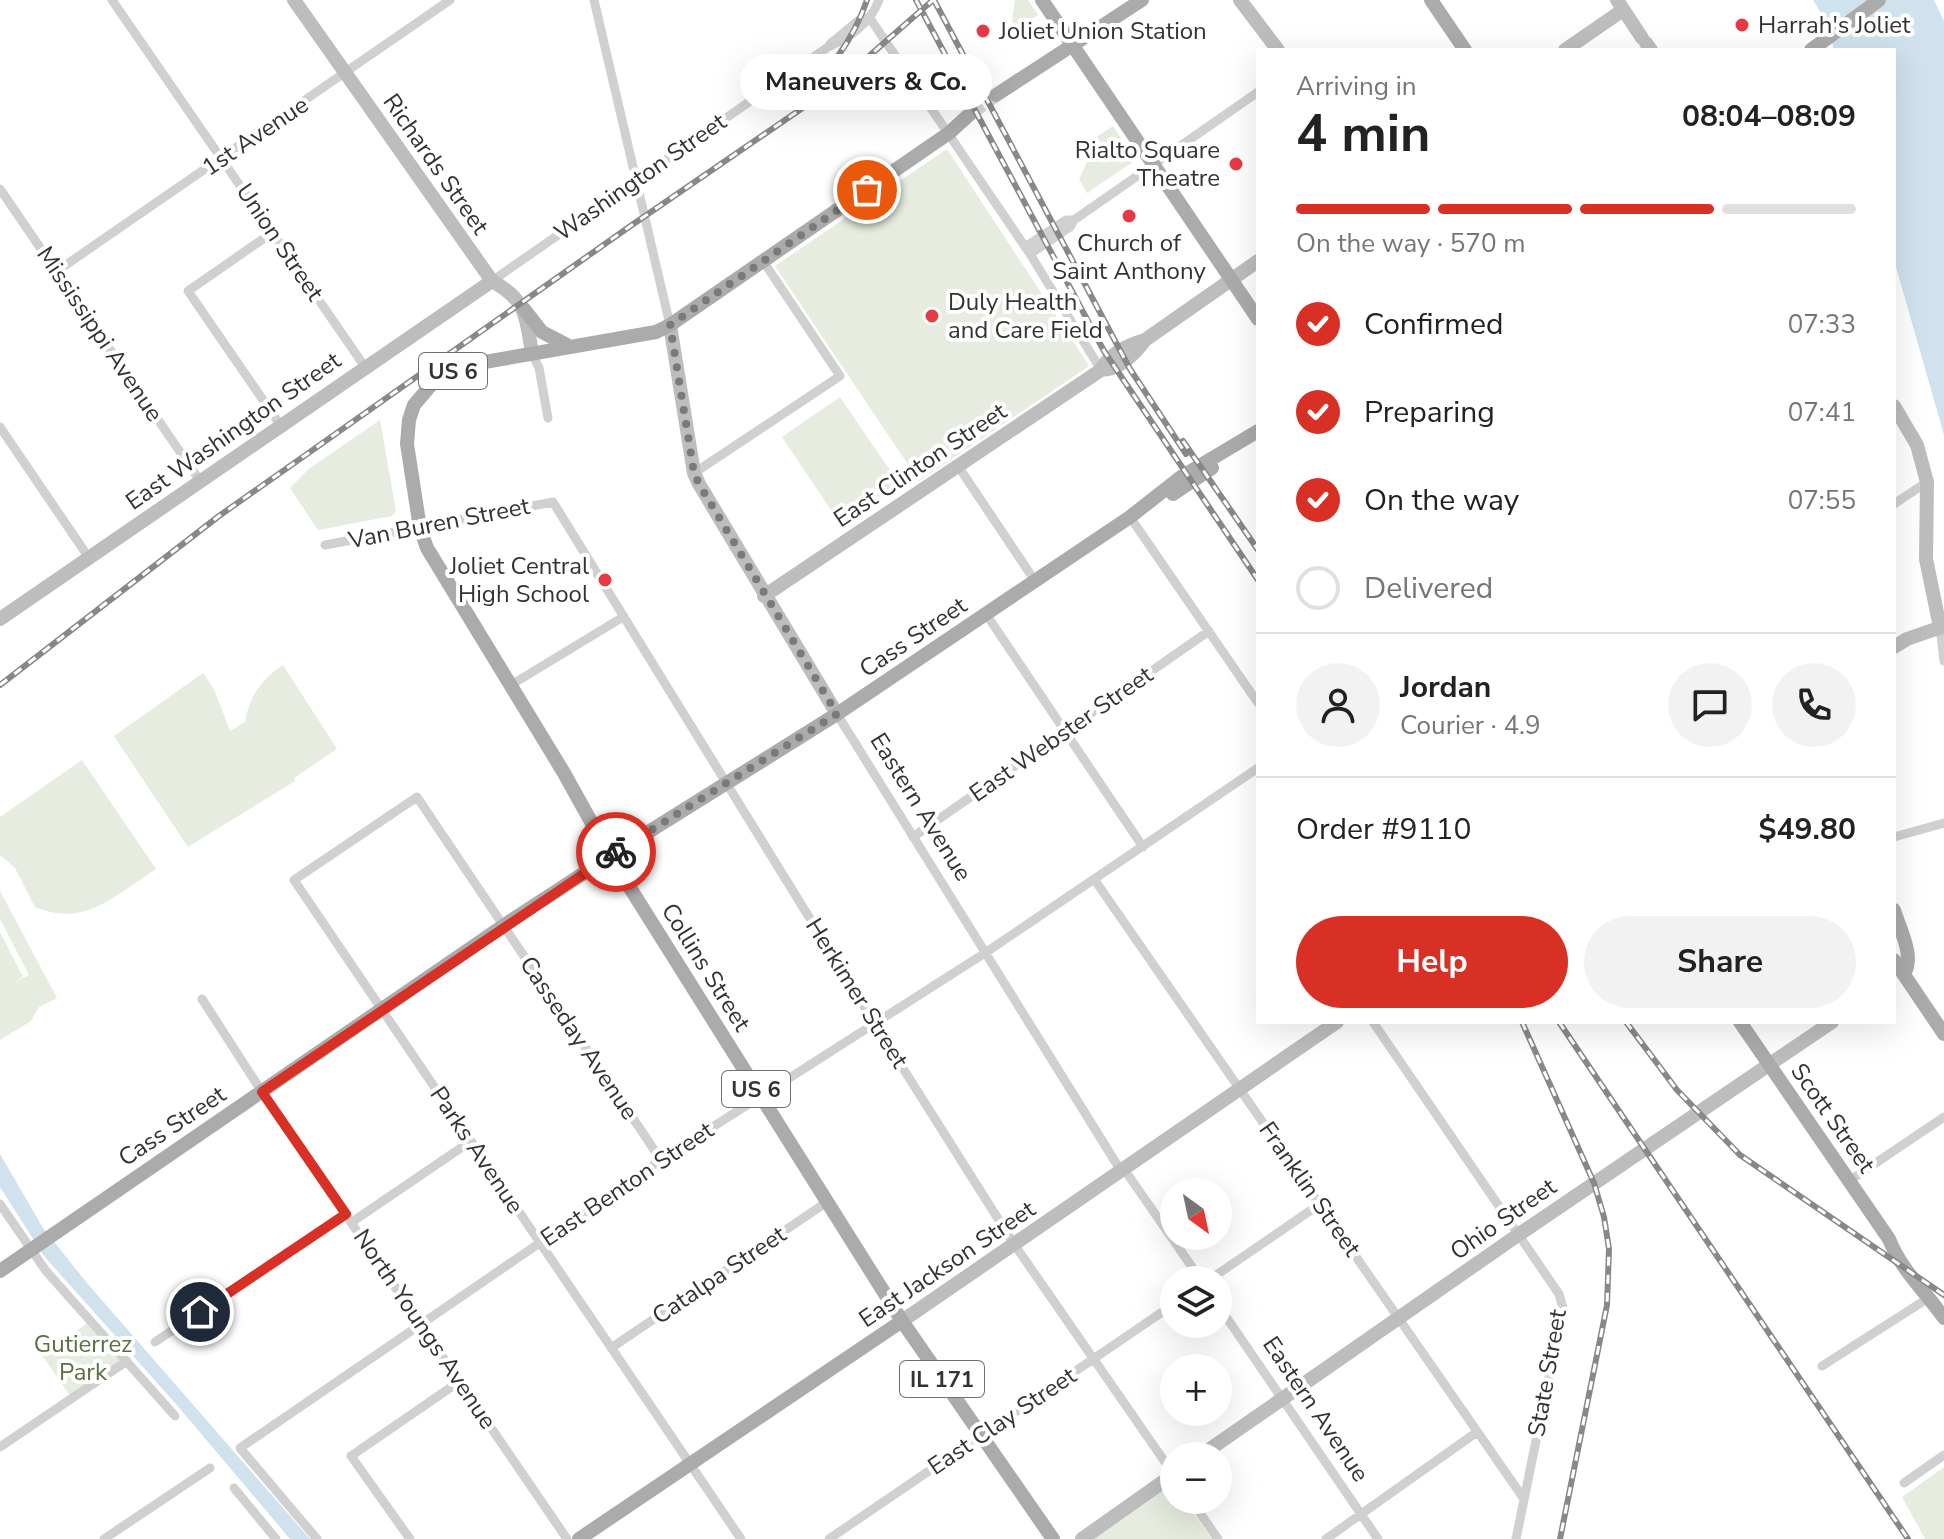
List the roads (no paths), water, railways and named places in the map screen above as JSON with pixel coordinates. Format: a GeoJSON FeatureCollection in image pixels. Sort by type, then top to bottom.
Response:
{"type":"FeatureCollection","features":[{"type":"Feature","properties":{"kind":"main road"},"geometry":{"type":"LineString","coordinates":[[1042,0],[1256,316]]}},
{"type":"Feature","properties":{"kind":"main road"},"geometry":{"type":"LineString","coordinates":[[999,100],[1142,0]]}},
{"type":"Feature","properties":{"kind":"main road"},"geometry":{"type":"LineString","coordinates":[[1431,0],[1464,48]]}},
{"type":"Feature","properties":{"kind":"main road"},"geometry":{"type":"LineString","coordinates":[[1814,48],[1879,0]]}},
{"type":"Feature","properties":{"kind":"main road","name":"US 6"},"geometry":{"type":"LineString","coordinates":[[532,353],[656,332],[670,325],[949,133],[965,129],[973,117]]}},
{"type":"Feature","properties":{"kind":"main road"},"geometry":{"type":"LineString","coordinates":[[524,309],[549,338],[571,346]]}},
{"type":"Feature","properties":{"kind":"main road","name":"Collins Street"},"geometry":{"type":"LineString","coordinates":[[532,353],[473,364],[438,379],[414,405],[406,433],[420,528],[427,548],[610,856],[902,1321],[1053,1539]]}},
{"type":"Feature","properties":{"kind":"main road","name":"Cass Street"},"geometry":{"type":"LineString","coordinates":[[0,1271],[503,926],[837,714],[1130,517],[1193,469],[1256,432]]}},
{"type":"Feature","properties":{"kind":"main road"},"geometry":{"type":"LineString","coordinates":[[1896,925],[1909,957],[1909,965],[1899,977],[1944,1034]]}},
{"type":"Feature","properties":{"kind":"main road","name":"Scott Street"},"geometry":{"type":"LineString","coordinates":[[1741,1024],[1889,1239],[1894,1253],[1944,1318]]}},
{"type":"Feature","properties":{"kind":"main road","name":"East Jackson Street"},"geometry":{"type":"LineString","coordinates":[[579,1539],[902,1321]]}},
{"type":"Feature","properties":{"kind":"street","name":"Union Street"},"geometry":{"type":"LineString","coordinates":[[112,0],[365,367]]}},
{"type":"Feature","properties":{"kind":"street","name":"Richards Street"},"geometry":{"type":"LineString","coordinates":[[294,0],[492,281],[512,293],[524,309]]}},
{"type":"Feature","properties":{"kind":"street","name":"1st Avenue"},"geometry":{"type":"LineString","coordinates":[[57,271],[450,0]]}},
{"type":"Feature","properties":{"kind":"street","name":"Eastern Avenue"},"geometry":{"type":"LineString","coordinates":[[594,0],[670,325],[694,473],[764,596],[985,953],[1122,1170],[1191,1266]]}},
{"type":"Feature","properties":{"kind":"street"},"geometry":{"type":"LineString","coordinates":[[879,0],[869,17],[1028,251],[1101,370]]}},
{"type":"Feature","properties":{"kind":"street"},"geometry":{"type":"LineString","coordinates":[[1240,0],[1276,48]]}},
{"type":"Feature","properties":{"kind":"street"},"geometry":{"type":"LineString","coordinates":[[1567,48],[1620,5],[1646,44]]}},
{"type":"Feature","properties":{"kind":"street","name":"Washington Street"},"geometry":{"type":"LineString","coordinates":[[492,281],[828,47],[849,27],[869,17]]}},
{"type":"Feature","properties":{"kind":"street"},"geometry":{"type":"LineString","coordinates":[[1028,251],[1066,220],[1074,220],[1256,93]]}},
{"type":"Feature","properties":{"kind":"street","name":"Mississippi Avenue"},"geometry":{"type":"LineString","coordinates":[[0,189],[200,481]]}},
{"type":"Feature","properties":{"kind":"street"},"geometry":{"type":"LineString","coordinates":[[273,232],[188,291],[281,426]]}},
{"type":"Feature","properties":{"kind":"street"},"geometry":{"type":"LineString","coordinates":[[694,473],[840,376],[763,261]]}},
{"type":"Feature","properties":{"kind":"street","name":"East Clinton Street"},"geometry":{"type":"LineString","coordinates":[[764,596],[1101,370],[1111,370],[1136,353],[1145,340],[1256,262]]}},
{"type":"Feature","properties":{"kind":"street","name":"East Washington Street"},"geometry":{"type":"LineString","coordinates":[[0,619],[492,281]]}},
{"type":"Feature","properties":{"kind":"street"},"geometry":{"type":"LineString","coordinates":[[524,309],[548,418]]}},
{"type":"Feature","properties":{"kind":"street"},"geometry":{"type":"LineString","coordinates":[[1896,409],[1917,445],[1927,482],[1926,559],[1942,627],[1940,647],[1944,661]]}},
{"type":"Feature","properties":{"kind":"street"},"geometry":{"type":"LineString","coordinates":[[0,427],[89,558]]}},
{"type":"Feature","properties":{"kind":"street"},"geometry":{"type":"LineString","coordinates":[[958,466],[1035,581]]}},
{"type":"Feature","properties":{"kind":"street"},"geometry":{"type":"LineString","coordinates":[[1896,503],[1927,482]]}},
{"type":"Feature","properties":{"kind":"street","name":"Van Buren Street"},"geometry":{"type":"LineString","coordinates":[[325,545],[553,502]]}},
{"type":"Feature","properties":{"kind":"street","name":"Herkimer Street"},"geometry":{"type":"LineString","coordinates":[[553,502],[1014,1244],[1160,1455]]}},
{"type":"Feature","properties":{"kind":"street"},"geometry":{"type":"LineString","coordinates":[[1130,517],[1256,700]]}},
{"type":"Feature","properties":{"kind":"street"},"geometry":{"type":"LineString","coordinates":[[986,614],[1143,847]]}},
{"type":"Feature","properties":{"kind":"street"},"geometry":{"type":"LineString","coordinates":[[511,685],[623,617]]}},
{"type":"Feature","properties":{"kind":"street"},"geometry":{"type":"LineString","coordinates":[[1896,646],[1942,627]]}},
{"type":"Feature","properties":{"kind":"street","name":"East Webster Street"},"geometry":{"type":"LineString","coordinates":[[913,837],[1209,631]]}},
{"type":"Feature","properties":{"kind":"street","name":"East Benton Street"},"geometry":{"type":"LineString","coordinates":[[317,1539],[240,1448],[661,1160],[985,953],[1256,769]]}},
{"type":"Feature","properties":{"kind":"street","name":"Casseday Avenue"},"geometry":{"type":"LineString","coordinates":[[294,880],[417,797],[661,1160]]}},
{"type":"Feature","properties":{"kind":"street"},"geometry":{"type":"LineString","coordinates":[[1896,836],[1944,823]]}},
{"type":"Feature","properties":{"kind":"street","name":"Franklin Street"},"geometry":{"type":"LineString","coordinates":[[1094,879],[1524,1499]]}},
{"type":"Feature","properties":{"kind":"street","name":"Parks Avenue"},"geometry":{"type":"LineString","coordinates":[[294,880],[741,1539]]}},
{"type":"Feature","properties":{"kind":"street","name":"North Youngs Avenue"},"geometry":{"type":"LineString","coordinates":[[202,999],[567,1539]]}},
{"type":"Feature","properties":{"kind":"street","name":"East Jackson Street"},"geometry":{"type":"LineString","coordinates":[[902,1321],[1334,1024]]}},
{"type":"Feature","properties":{"kind":"street","name":"State Street"},"geometry":{"type":"LineString","coordinates":[[1374,1024],[1559,1294],[1563,1308],[1516,1539]]}},
{"type":"Feature","properties":{"kind":"street","name":"Ohio Street"},"geometry":{"type":"LineString","coordinates":[[1220,1442],[1829,1024]]}},
{"type":"Feature","properties":{"kind":"street"},"geometry":{"type":"LineString","coordinates":[[1849,1181],[1944,1117]]}},
{"type":"Feature","properties":{"kind":"street"},"geometry":{"type":"LineString","coordinates":[[155,1342],[471,1141]]}},
{"type":"Feature","properties":{"kind":"street","name":"Catalpa Street"},"geometry":{"type":"LineString","coordinates":[[611,1348],[827,1202]]}},
{"type":"Feature","properties":{"kind":"street"},"geometry":{"type":"LineString","coordinates":[[0,1204],[30,1250],[175,1416]]}},
{"type":"Feature","properties":{"kind":"street"},"geometry":{"type":"LineString","coordinates":[[1229,1266],[1320,1204]]}},
{"type":"Feature","properties":{"kind":"street"},"geometry":{"type":"LineString","coordinates":[[1822,1366],[1930,1297]]}},
{"type":"Feature","properties":{"kind":"street","name":"East Clay Street"},"geometry":{"type":"LineString","coordinates":[[829,1539],[1160,1314]]}},
{"type":"Feature","properties":{"kind":"street","name":"Eastern Avenue"},"geometry":{"type":"LineString","coordinates":[[1232,1325],[1378,1539]]}},
{"type":"Feature","properties":{"kind":"street"},"geometry":{"type":"LineString","coordinates":[[0,1447],[127,1361]]}},
{"type":"Feature","properties":{"kind":"street"},"geometry":{"type":"LineString","coordinates":[[410,1539],[351,1456],[460,1381]]}},
{"type":"Feature","properties":{"kind":"street"},"geometry":{"type":"LineString","coordinates":[[1326,1539],[1477,1432]]}},
{"type":"Feature","properties":{"kind":"street"},"geometry":{"type":"LineString","coordinates":[[1904,1483],[1944,1455]]}},
{"type":"Feature","properties":{"kind":"street"},"geometry":{"type":"LineString","coordinates":[[104,1539],[210,1468]]}},
{"type":"Feature","properties":{"kind":"street"},"geometry":{"type":"LineString","coordinates":[[1082,1539],[1160,1485]]}},
{"type":"Feature","properties":{"kind":"street"},"geometry":{"type":"LineString","coordinates":[[234,1488],[276,1539]]}},
{"type":"Feature","properties":{"kind":"street"},"geometry":{"type":"LineString","coordinates":[[1201,1514],[1218,1539]]}},
{"type":"Feature","properties":{"kind":"water"},"geometry":{"type":"Polygon","coordinates":[[[1813,0],[1934,0],[1944,21],[1944,435],[1896,267],[1896,48],[1833,48],[1827,23],[1813,0]]]}},
{"type":"Feature","properties":{"kind":"water"},"geometry":{"type":"Polygon","coordinates":[[[0,1154],[43,1228],[87,1283],[310,1539],[290,1539],[176,1404],[44,1256],[0,1187],[0,1154]]]}},
{"type":"Feature","properties":{"kind":"tunnel"},"geometry":{"type":"LineString","coordinates":[[971,113],[996,95]]}},
{"type":"Feature","properties":{"kind":"railway"},"geometry":{"type":"LineString","coordinates":[[794,103],[838,56],[867,0]]}},
{"type":"Feature","properties":{"kind":"railway"},"geometry":{"type":"LineString","coordinates":[[916,0],[1104,351],[1256,577]]}},
{"type":"Feature","properties":{"kind":"railway"},"geometry":{"type":"LineString","coordinates":[[0,685],[219,516],[836,85],[933,0]]}},
{"type":"Feature","properties":{"kind":"railway"},"geometry":{"type":"LineString","coordinates":[[934,0],[1130,369],[1186,454]]}},
{"type":"Feature","properties":{"kind":"railway"},"geometry":{"type":"LineString","coordinates":[[1183,441],[1256,547]]}},
{"type":"Feature","properties":{"kind":"railway"},"geometry":{"type":"LineString","coordinates":[[1523,1024],[1594,1183],[1609,1249],[1607,1305],[1560,1539]]}},
{"type":"Feature","properties":{"kind":"railway"},"geometry":{"type":"LineString","coordinates":[[1560,1024],[1908,1539]]}},
{"type":"Feature","properties":{"kind":"railway"},"geometry":{"type":"LineString","coordinates":[[1628,1024],[1677,1090],[1740,1155],[1944,1295]]}},
{"type":"Feature","properties":{"kind":"place","name":"Harrah's Joliet"},"geometry":{"type":"Point","coordinates":[1742,25]}},
{"type":"Feature","properties":{"kind":"place","name":"Joliet Union Station"},"geometry":{"type":"Point","coordinates":[983,31]}},
{"type":"Feature","properties":{"kind":"place","name":"Rialto Square Theatre"},"geometry":{"type":"Point","coordinates":[1236,164]}},
{"type":"Feature","properties":{"kind":"place","name":"Maneuvers & Co."},"geometry":{"type":"Point","coordinates":[867,190]}},
{"type":"Feature","properties":{"kind":"place","name":"Church of Saint Anthony"},"geometry":{"type":"Point","coordinates":[1129,216]}},
{"type":"Feature","properties":{"kind":"place","name":"Duly Health and Care Field"},"geometry":{"type":"Point","coordinates":[932,316]}},
{"type":"Feature","properties":{"kind":"place","name":"Joliet Central High School"},"geometry":{"type":"Point","coordinates":[605,580]}},
{"type":"Feature","properties":{"kind":"park label","name":"Gutierrez Park"},"geometry":{"type":"Point","coordinates":[83,1358]}}]}
